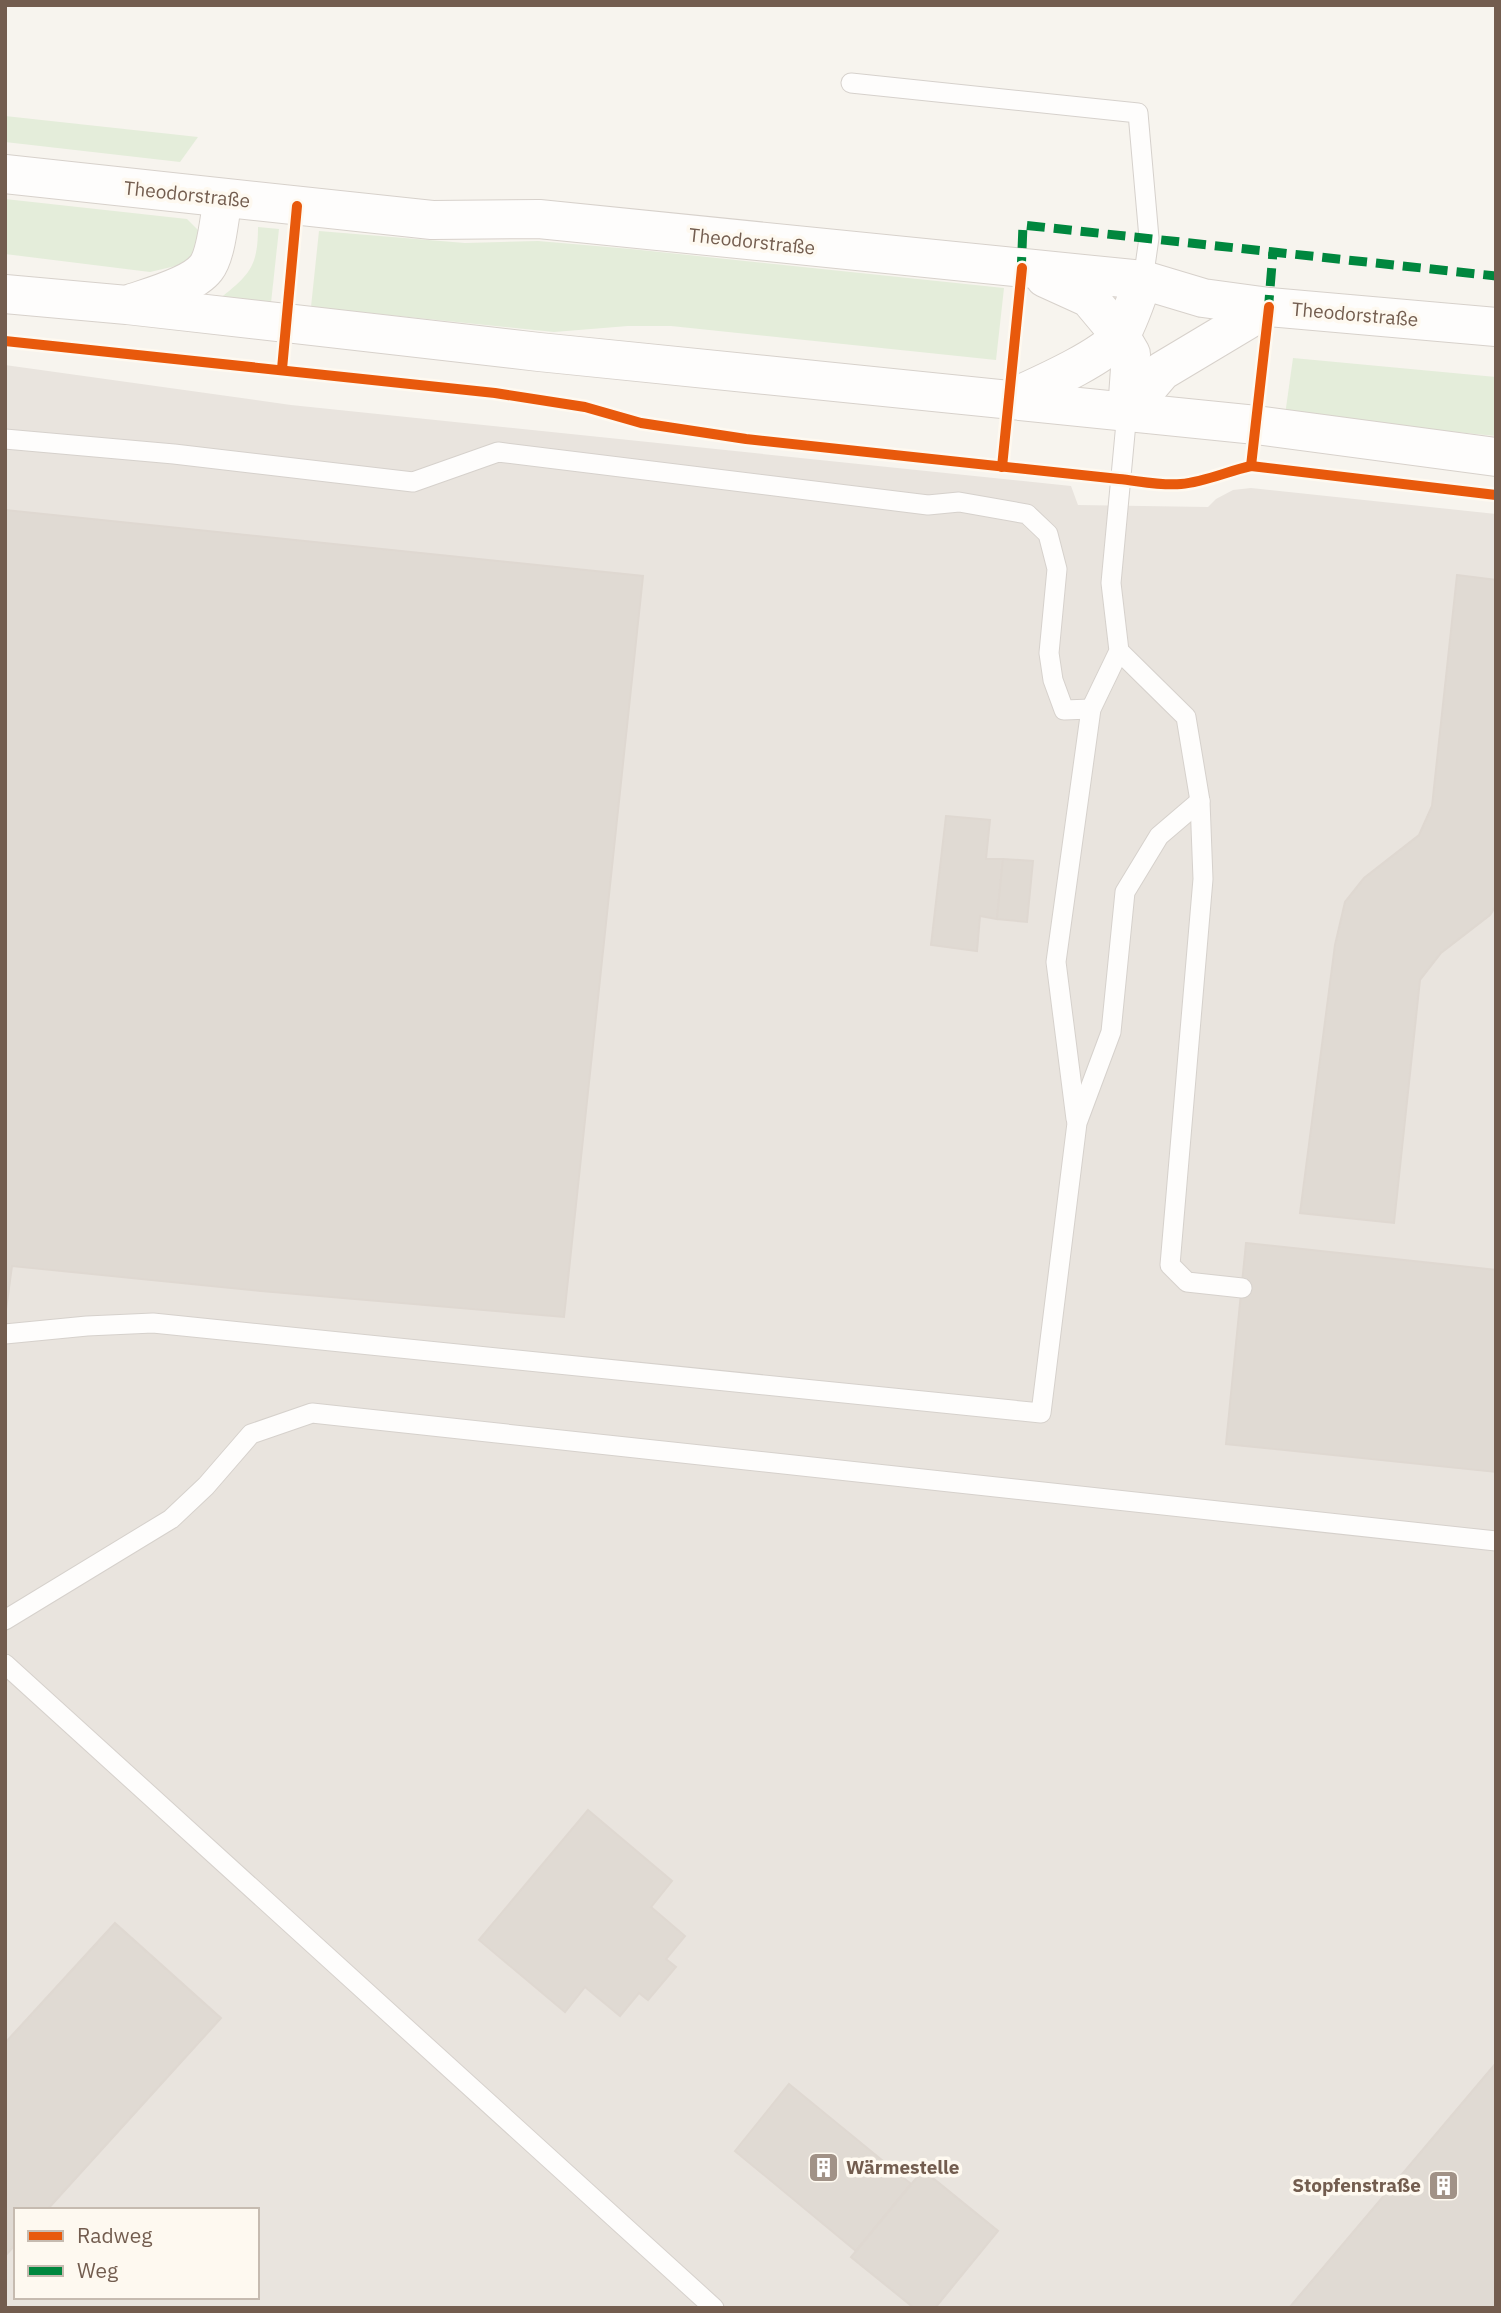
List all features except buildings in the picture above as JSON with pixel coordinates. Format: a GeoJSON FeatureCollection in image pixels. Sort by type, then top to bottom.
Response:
{"type":"FeatureCollection","features":[{"type":"Feature","properties":{"kind":"main road","name":"Theodorstraße"},"geometry":{"type":"LineString","coordinates":[[5,174],[432,220],[539,219],[1143,280],[1203,298],[1269,307],[1496,327]]}},
{"type":"Feature","properties":{"kind":"main road"},"geometry":{"type":"LineString","coordinates":[[127,305],[174,288],[206,268],[212,257],[223,199]]}},
{"type":"Feature","properties":{"kind":"main road"},"geometry":{"type":"LineString","coordinates":[[1022,268],[1089,298],[1120,335],[1131,354],[1127,412]]}},
{"type":"Feature","properties":{"kind":"main road"},"geometry":{"type":"LineString","coordinates":[[1008,400],[1050,381],[1096,354],[1120,335],[1143,280]]}},
{"type":"Feature","properties":{"kind":"main road"},"geometry":{"type":"LineString","coordinates":[[5,294],[1256,425],[1496,457]]}},
{"type":"Feature","properties":{"kind":"main road"},"geometry":{"type":"LineString","coordinates":[[1127,412],[1162,371],[1269,307]]}},
{"type":"Feature","properties":{"kind":"lane"},"geometry":{"type":"LineString","coordinates":[[851,83],[1138,113],[1149,238],[1143,280]]}},
{"type":"Feature","properties":{"kind":"lane"},"geometry":{"type":"LineString","coordinates":[[1077,1123],[1056,962],[1091,709],[1119,651],[1111,583],[1127,412]]}},
{"type":"Feature","properties":{"kind":"lane"},"geometry":{"type":"LineString","coordinates":[[5,439],[174,454],[413,482],[498,452],[928,505],[959,502],[1027,514],[1048,534],[1057,569],[1049,653],[1053,680],[1064,710],[1091,709]]}},
{"type":"Feature","properties":{"kind":"lane"},"geometry":{"type":"LineString","coordinates":[[1119,651],[1186,717],[1200,801],[1203,879],[1170,1265],[1187,1282],[1242,1288]]}},
{"type":"Feature","properties":{"kind":"lane"},"geometry":{"type":"LineString","coordinates":[[5,1334],[153,1323],[1041,1413],[1077,1123],[1111,1031],[1125,892],[1159,836],[1200,801]]}},
{"type":"Feature","properties":{"kind":"lane"},"geometry":{"type":"LineString","coordinates":[[5,1620],[172,1519],[206,1486],[251,1434],[313,1413],[1496,1541]]}},
{"type":"Feature","properties":{"kind":"lane"},"geometry":{"type":"LineString","coordinates":[[5,1664],[714,2308]]}},
{"type":"Feature","properties":{"kind":"shaded area"},"geometry":{"type":"Polygon","coordinates":[[[5,365],[291,405],[1071,486],[1078,505],[1208,507],[1216,499],[1233,490],[1251,488],[1496,514],[1496,2308],[5,2308],[5,365]]]}},
{"type":"Feature","properties":{"kind":"green space"},"geometry":{"type":"Polygon","coordinates":[[[5,116],[198,137],[180,162],[5,142],[5,116]]]}},
{"type":"Feature","properties":{"kind":"green space"},"geometry":{"type":"Polygon","coordinates":[[[5,199],[187,219],[200,232],[196,253],[180,265],[150,272],[5,254],[5,199]]]}},
{"type":"Feature","properties":{"kind":"green space"},"geometry":{"type":"Polygon","coordinates":[[[258,227],[279,229],[271,303],[218,300],[250,270],[256,252],[258,227]]]}},
{"type":"Feature","properties":{"kind":"green space"},"geometry":{"type":"Polygon","coordinates":[[[319,231],[465,243],[538,241],[1004,288],[996,360],[671,326],[628,326],[554,332],[311,307],[319,231]]]}},
{"type":"Feature","properties":{"kind":"green space"},"geometry":{"type":"Polygon","coordinates":[[[1293,358],[1496,377],[1496,436],[1285,415],[1293,358]]]}},
{"type":"Feature","properties":{"kind":"marked path"},"geometry":{"type":"LineString","coordinates":[[1021,275],[1023,225],[1496,276]]}},
{"type":"Feature","properties":{"kind":"marked path"},"geometry":{"type":"LineString","coordinates":[[1268,313],[1273,252]]}},
{"type":"Feature","properties":{"kind":"cycle path"},"geometry":{"type":"LineString","coordinates":[[282,369],[297,206]]}},
{"type":"Feature","properties":{"kind":"cycle path"},"geometry":{"type":"LineString","coordinates":[[1002,467],[1022,268]]}},
{"type":"Feature","properties":{"kind":"cycle path"},"geometry":{"type":"LineString","coordinates":[[1251,466],[1269,307]]}},
{"type":"Feature","properties":{"kind":"cycle path"},"geometry":{"type":"LineString","coordinates":[[5,341],[495,393],[585,407],[641,423],[746,439],[1158,484],[1190,483],[1251,466],[1496,495]]}},
{"type":"Feature","properties":{"kind":"place","name":"Wärmestelle"},"geometry":{"type":"Point","coordinates":[823,2167]}},
{"type":"Feature","properties":{"kind":"place","name":"Stopfenstraße"},"geometry":{"type":"Point","coordinates":[1444,2185]}}]}
